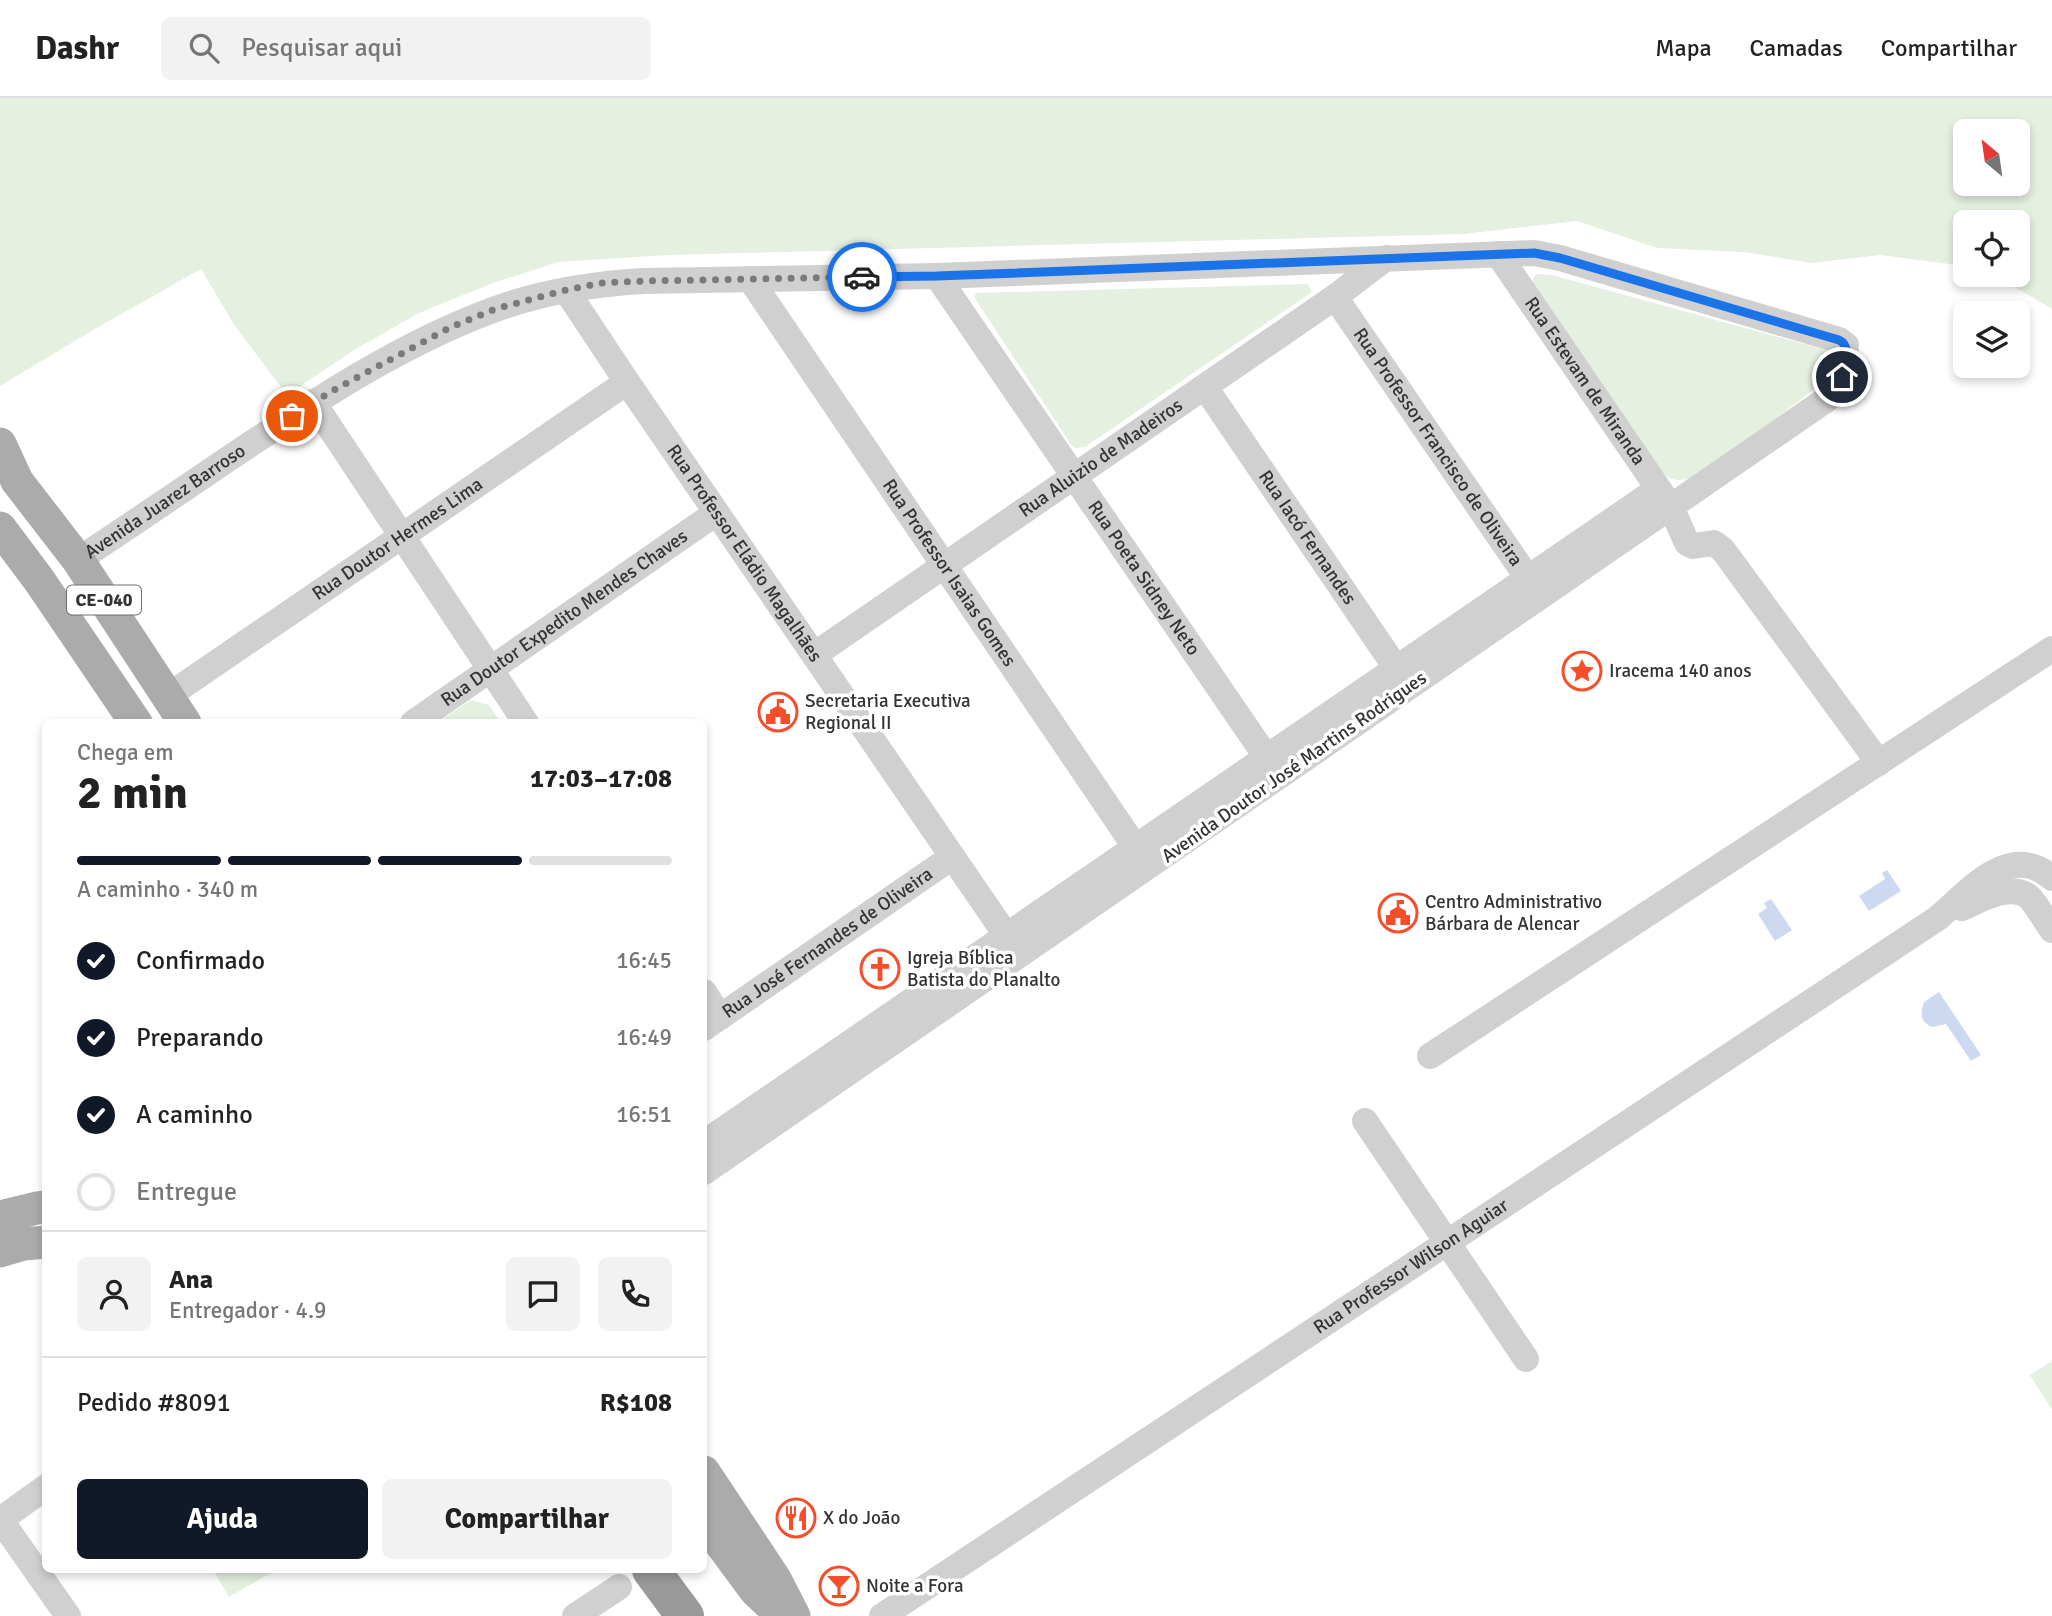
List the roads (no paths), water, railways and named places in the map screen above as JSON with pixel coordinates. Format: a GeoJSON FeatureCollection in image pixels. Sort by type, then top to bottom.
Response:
{"type":"FeatureCollection","features":[{"type":"Feature","properties":{"kind":"highway"},"geometry":{"type":"LineString","coordinates":[[635,1578],[685,1616]]}},
{"type":"Feature","properties":{"kind":"main road","name":"CE-040"},"geometry":{"type":"LineString","coordinates":[[0,444],[9,472],[78,560],[177,710]]}},
{"type":"Feature","properties":{"kind":"main road","name":"CE-040"},"geometry":{"type":"LineString","coordinates":[[0,528],[134,718]]}},
{"type":"Feature","properties":{"kind":"main road"},"geometry":{"type":"LineString","coordinates":[[134,718],[177,710]]}},
{"type":"Feature","properties":{"kind":"main road"},"geometry":{"type":"LineString","coordinates":[[0,1217],[42,1206]]}},
{"type":"Feature","properties":{"kind":"main road"},"geometry":{"type":"LineString","coordinates":[[0,1251],[42,1242]]}},
{"type":"Feature","properties":{"kind":"main road"},"geometry":{"type":"LineString","coordinates":[[707,1477],[775,1579],[794,1616]]}},
{"type":"Feature","properties":{"kind":"main road"},"geometry":{"type":"LineString","coordinates":[[707,1525],[755,1590],[782,1616]]}},
{"type":"Feature","properties":{"kind":"street","name":"Avenida Juarez Barroso"},"geometry":{"type":"LineString","coordinates":[[78,560],[313,402],[451,327],[495,309],[601,283],[937,276],[1534,253],[1560,258],[1839,340]]}},
{"type":"Feature","properties":{"kind":"street","name":"Rua Estevam de Miranda"},"geometry":{"type":"LineString","coordinates":[[1498,254],[1665,498],[1687,543],[1693,546],[1714,543],[1723,550],[1879,763]]}},
{"type":"Feature","properties":{"kind":"street","name":"Rua Aluizio de Madeiros"},"geometry":{"type":"LineString","coordinates":[[814,654],[1335,297],[1385,258]]}},
{"type":"Feature","properties":{"kind":"street","name":"Rua Poeta Sidney Neto"},"geometry":{"type":"LineString","coordinates":[[937,276],[1273,767]]}},
{"type":"Feature","properties":{"kind":"street","name":"Rua Professor Isaias Gomes"},"geometry":{"type":"LineString","coordinates":[[750,279],[1142,858]]}},
{"type":"Feature","properties":{"kind":"street","name":"Rua Professor Eládio Magalhães"},"geometry":{"type":"LineString","coordinates":[[566,290],[1013,946]]}},
{"type":"Feature","properties":{"kind":"street","name":"Rua Professor Francisco de Oliveira"},"geometry":{"type":"LineString","coordinates":[[1335,297],[1534,588]]}},
{"type":"Feature","properties":{"kind":"street","name":"Avenida Doutor José Martins Rodrigues"},"geometry":{"type":"LineString","coordinates":[[707,1141],[1013,946],[1665,498],[1833,396],[1842,377],[1847,347],[1839,340]]}},
{"type":"Feature","properties":{"kind":"street","name":"Rua Doutor Hermes Lima"},"geometry":{"type":"LineString","coordinates":[[177,710],[403,537],[627,382]]}},
{"type":"Feature","properties":{"kind":"street","name":"Rua Iacó Fernandes"},"geometry":{"type":"LineString","coordinates":[[1205,387],[1403,678]]}},
{"type":"Feature","properties":{"kind":"street"},"geometry":{"type":"LineString","coordinates":[[313,402],[523,719]]}},
{"type":"Feature","properties":{"kind":"street","name":"Rua Doutor Expedito Mendes Chaves"},"geometry":{"type":"LineString","coordinates":[[419,719],[716,513]]}},
{"type":"Feature","properties":{"kind":"street"},"geometry":{"type":"LineString","coordinates":[[1430,1056],[2052,649]]}},
{"type":"Feature","properties":{"kind":"street","name":"Rua José Fernandes de Oliveira"},"geometry":{"type":"LineString","coordinates":[[712,1022],[952,857]]}},
{"type":"Feature","properties":{"kind":"street"},"geometry":{"type":"LineString","coordinates":[[1938,918],[1990,874],[2007,866],[2026,864],[2041,869],[2052,878]]}},
{"type":"Feature","properties":{"kind":"street"},"geometry":{"type":"LineString","coordinates":[[1938,918],[1993,895],[2018,891],[2029,897],[2052,930]]}},
{"type":"Feature","properties":{"kind":"street","name":"Rua Professor Wilson Aguiar"},"geometry":{"type":"LineString","coordinates":[[882,1616],[1938,918]]}},
{"type":"Feature","properties":{"kind":"street","name":"Avenida Doutor José Martins Rodrigues"},"geometry":{"type":"LineString","coordinates":[[707,1170],[1013,946]]}},
{"type":"Feature","properties":{"kind":"street"},"geometry":{"type":"LineString","coordinates":[[707,1003],[712,1022]]}},
{"type":"Feature","properties":{"kind":"street"},"geometry":{"type":"LineString","coordinates":[[1365,1121],[1527,1359]]}},
{"type":"Feature","properties":{"kind":"street"},"geometry":{"type":"LineString","coordinates":[[42,1490],[0,1520],[68,1616]]}},
{"type":"Feature","properties":{"kind":"street"},"geometry":{"type":"LineString","coordinates":[[575,1616],[635,1578]]}},
{"type":"Feature","properties":{"kind":"water"},"geometry":{"type":"Polygon","coordinates":[[[1887,870],[1901,891],[1869,911],[1859,896],[1885,879],[1882,873],[1887,870]]]}},
{"type":"Feature","properties":{"kind":"water"},"geometry":{"type":"Polygon","coordinates":[[[1771,899],[1792,930],[1775,941],[1758,914],[1767,908],[1764,903],[1771,899]]]}},
{"type":"Feature","properties":{"kind":"water"},"geometry":{"type":"Polygon","coordinates":[[[1939,992],[1981,1055],[1971,1061],[1946,1024],[1932,1027],[1923,1020],[1924,1002],[1939,992]]]}},
{"type":"Feature","properties":{"kind":"place","name":"Iracema 140 anos"},"geometry":{"type":"Point","coordinates":[1582,671]}},
{"type":"Feature","properties":{"kind":"place","name":"Secretaria Executiva Regional II"},"geometry":{"type":"Point","coordinates":[778,712]}},
{"type":"Feature","properties":{"kind":"place","name":"Centro Administrativo Bárbara de Alencar"},"geometry":{"type":"Point","coordinates":[1398,913]}},
{"type":"Feature","properties":{"kind":"place","name":"Igreja Bíblica Batista do Planalto"},"geometry":{"type":"Point","coordinates":[880,969]}},
{"type":"Feature","properties":{"kind":"place","name":"X do João"},"geometry":{"type":"Point","coordinates":[796,1518]}},
{"type":"Feature","properties":{"kind":"place","name":"Noite a Fora"},"geometry":{"type":"Point","coordinates":[839,1586]}}]}
